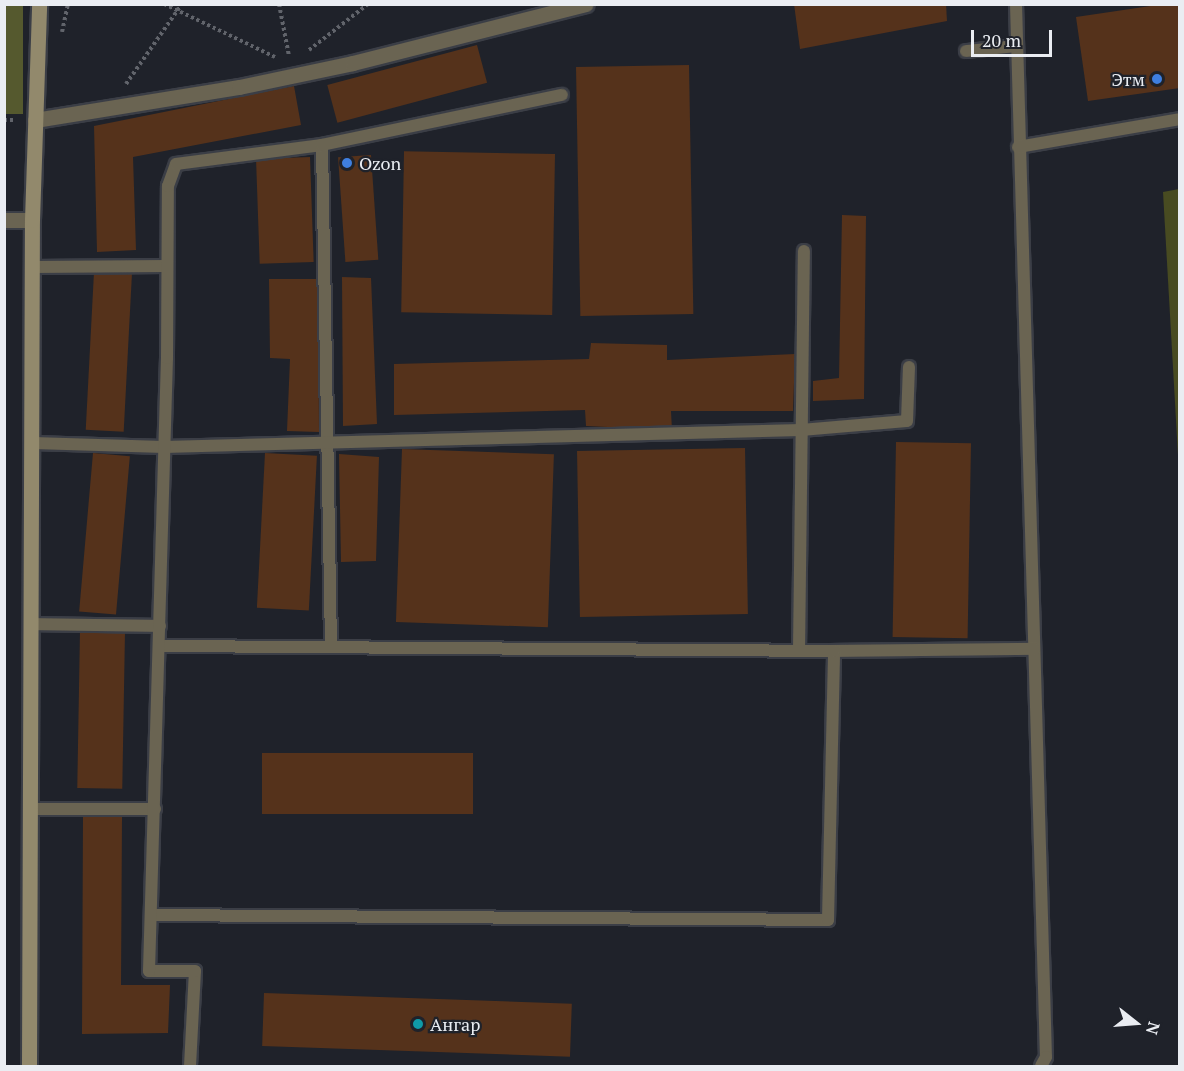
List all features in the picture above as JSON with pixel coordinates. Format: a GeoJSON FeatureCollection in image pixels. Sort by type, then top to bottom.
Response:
{"type":"FeatureCollection","features":[{"type":"Feature","properties":{"kind":"street"},"geometry":{"type":"LineString","coordinates":[[29,1066],[32,220],[39,4]]}},
{"type":"Feature","properties":{"kind":"street"},"geometry":{"type":"LineString","coordinates":[[34,120],[239,87],[353,63],[586,4]]}},
{"type":"Feature","properties":{"kind":"street"},"geometry":{"type":"LineString","coordinates":[[4,220],[32,220]]}},
{"type":"Feature","properties":{"kind":"lane"},"geometry":{"type":"LineString","coordinates":[[1016,4],[1018,147],[1046,1057],[1041,1066]]}},
{"type":"Feature","properties":{"kind":"lane"},"geometry":{"type":"LineString","coordinates":[[966,51],[1016,46]]}},
{"type":"Feature","properties":{"kind":"lane"},"geometry":{"type":"LineString","coordinates":[[190,1066],[195,971],[149,971],[160,646],[168,186],[176,164],[322,145],[562,95]]}},
{"type":"Feature","properties":{"kind":"lane"},"geometry":{"type":"LineString","coordinates":[[1018,147],[1179,119]]}},
{"type":"Feature","properties":{"kind":"lane"},"geometry":{"type":"LineString","coordinates":[[322,145],[331,647]]}},
{"type":"Feature","properties":{"kind":"lane"},"geometry":{"type":"LineString","coordinates":[[799,651],[804,251]]}},
{"type":"Feature","properties":{"kind":"lane"},"geometry":{"type":"LineString","coordinates":[[33,267],[166,266]]}},
{"type":"Feature","properties":{"kind":"lane"},"geometry":{"type":"LineString","coordinates":[[33,443],[164,447],[329,443],[801,430],[907,421],[909,368]]}},
{"type":"Feature","properties":{"kind":"lane"},"geometry":{"type":"LineString","coordinates":[[31,624],[160,626]]}},
{"type":"Feature","properties":{"kind":"lane"},"geometry":{"type":"LineString","coordinates":[[160,646],[799,651],[1034,649]]}},
{"type":"Feature","properties":{"kind":"lane"},"geometry":{"type":"LineString","coordinates":[[151,915],[828,920],[834,651]]}},
{"type":"Feature","properties":{"kind":"lane"},"geometry":{"type":"LineString","coordinates":[[29,809],[155,809]]}},
{"type":"Feature","properties":{"kind":"path"},"geometry":{"type":"LineString","coordinates":[[164,4],[280,59]]}},
{"type":"Feature","properties":{"kind":"path"},"geometry":{"type":"LineString","coordinates":[[123,87],[182,4]]}},
{"type":"Feature","properties":{"kind":"path"},"geometry":{"type":"LineString","coordinates":[[307,51],[368,4]]}},
{"type":"Feature","properties":{"kind":"green space"},"geometry":{"type":"Polygon","coordinates":[[[4,5],[23,5],[23,114],[4,114],[4,5]]]}},
{"type":"Feature","properties":{"kind":"green space"},"geometry":{"type":"Polygon","coordinates":[[[1180,189],[1179,473],[1163,192],[1180,189]]]}},
{"type":"Feature","properties":{"kind":"building"},"geometry":{"type":"Polygon","coordinates":[[[794,4],[946,4],[947,21],[800,49],[794,4]]]}},
{"type":"Feature","properties":{"kind":"building"},"geometry":{"type":"Polygon","coordinates":[[[1164,4],[1180,4],[1180,88],[1088,101],[1076,17],[1164,4]]]}},
{"type":"Feature","properties":{"kind":"building"},"geometry":{"type":"Polygon","coordinates":[[[477,45],[487,83],[337,123],[327,85],[477,45]]]}},
{"type":"Feature","properties":{"kind":"building"},"geometry":{"type":"Polygon","coordinates":[[[689,65],[693,314],[580,316],[576,67],[689,65]]]}},
{"type":"Feature","properties":{"kind":"building"},"geometry":{"type":"Polygon","coordinates":[[[294,86],[301,125],[133,157],[136,250],[97,252],[94,126],[294,86]]]}},
{"type":"Feature","properties":{"kind":"building"},"geometry":{"type":"Polygon","coordinates":[[[404,151],[555,154],[552,315],[401,312],[404,151]]]}},
{"type":"Feature","properties":{"kind":"building"},"geometry":{"type":"Polygon","coordinates":[[[371,155],[378,260],[345,262],[338,157],[371,155]]]}},
{"type":"Feature","properties":{"kind":"building"},"geometry":{"type":"Polygon","coordinates":[[[310,157],[314,262],[260,264],[256,159],[310,157]]]}},
{"type":"Feature","properties":{"kind":"building"},"geometry":{"type":"Polygon","coordinates":[[[842,215],[866,216],[864,399],[813,401],[813,381],[839,378],[842,215]]]}},
{"type":"Feature","properties":{"kind":"building"},"geometry":{"type":"Polygon","coordinates":[[[94,272],[132,274],[124,432],[86,430],[94,272]]]}},
{"type":"Feature","properties":{"kind":"building"},"geometry":{"type":"Polygon","coordinates":[[[342,277],[371,278],[377,424],[343,426],[342,277]]]}},
{"type":"Feature","properties":{"kind":"building"},"geometry":{"type":"Polygon","coordinates":[[[269,279],[318,279],[319,432],[287,431],[290,359],[270,358],[269,279]]]}},
{"type":"Feature","properties":{"kind":"building"},"geometry":{"type":"Polygon","coordinates":[[[591,343],[667,345],[667,360],[795,354],[793,411],[671,411],[672,430],[586,426],[585,410],[394,415],[394,364],[589,359],[591,343]]]}},
{"type":"Feature","properties":{"kind":"building"},"geometry":{"type":"Polygon","coordinates":[[[896,442],[971,443],[968,638],[893,637],[896,442]]]}},
{"type":"Feature","properties":{"kind":"building"},"geometry":{"type":"Polygon","coordinates":[[[745,448],[748,614],[580,617],[577,451],[745,448]]]}},
{"type":"Feature","properties":{"kind":"building"},"geometry":{"type":"Polygon","coordinates":[[[402,449],[554,454],[548,627],[396,622],[402,449]]]}},
{"type":"Feature","properties":{"kind":"building"},"geometry":{"type":"Polygon","coordinates":[[[93,453],[130,456],[116,615],[79,611],[93,453]]]}},
{"type":"Feature","properties":{"kind":"building"},"geometry":{"type":"Polygon","coordinates":[[[265,453],[317,456],[309,611],[257,608],[265,453]]]}},
{"type":"Feature","properties":{"kind":"building"},"geometry":{"type":"Polygon","coordinates":[[[339,454],[379,457],[376,561],[341,562],[339,454]]]}},
{"type":"Feature","properties":{"kind":"building"},"geometry":{"type":"Polygon","coordinates":[[[80,631],[125,632],[122,789],[77,788],[80,631]]]}},
{"type":"Feature","properties":{"kind":"building"},"geometry":{"type":"Polygon","coordinates":[[[262,753],[473,753],[473,814],[262,814],[262,753]]]}},
{"type":"Feature","properties":{"kind":"building"},"geometry":{"type":"Polygon","coordinates":[[[83,815],[122,816],[121,985],[170,985],[168,1033],[82,1034],[83,815]]]}},
{"type":"Feature","properties":{"kind":"building","name":"Ангар"},"geometry":{"type":"Polygon","coordinates":[[[264,993],[572,1004],[570,1057],[262,1046],[264,993]]]}},
{"type":"Feature","properties":{"kind":"place","name":"Этм"},"geometry":{"type":"Point","coordinates":[1157,79]}},
{"type":"Feature","properties":{"kind":"place","name":"Ozon"},"geometry":{"type":"Point","coordinates":[347,163]}},
{"type":"Feature","properties":{"kind":"place","name":"Ангар"},"geometry":{"type":"Point","coordinates":[418,1024]}}]}
